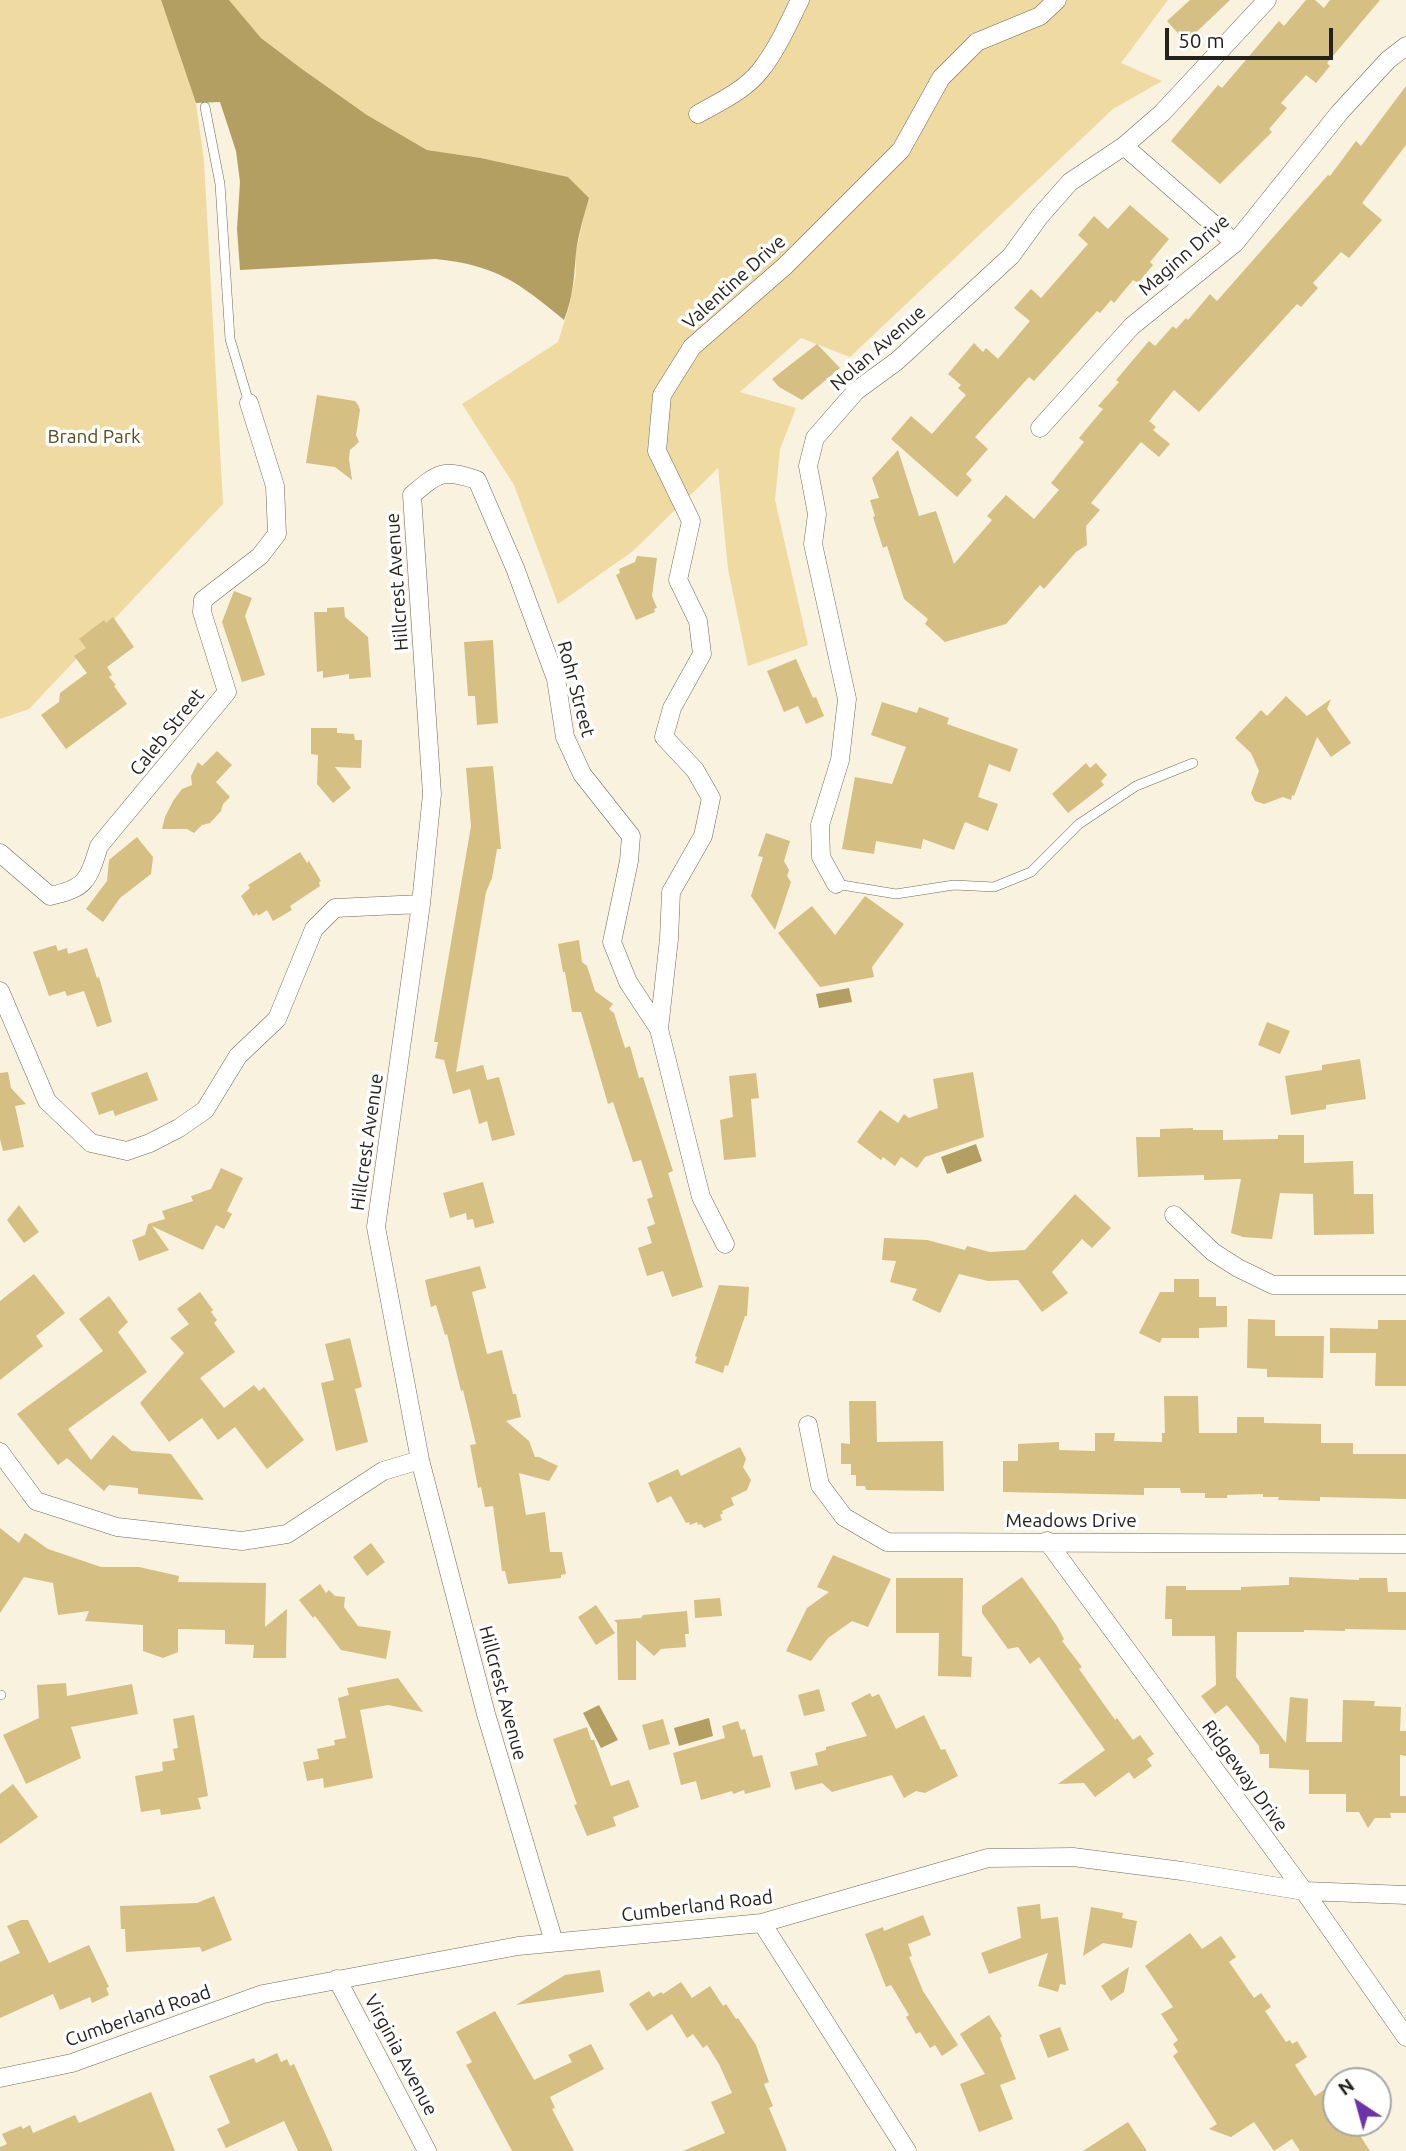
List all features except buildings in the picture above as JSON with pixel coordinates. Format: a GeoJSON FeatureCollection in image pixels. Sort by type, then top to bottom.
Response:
{"type":"FeatureCollection","features":[{"type":"Feature","properties":{"kind":"street"},"geometry":{"type":"LineString","coordinates":[[698,114],[733,95],[760,73],[800,0]]}},
{"type":"Feature","properties":{"kind":"street","name":"Valentine Drive"},"geometry":{"type":"LineString","coordinates":[[659,1029],[669,939],[671,892],[703,836],[711,798],[695,770],[664,737],[673,708],[702,654],[698,621],[678,580],[691,521],[657,451],[662,395],[692,346],[785,266],[901,150],[941,78],[977,42],[1040,16],[1057,0]]}},
{"type":"Feature","properties":{"kind":"street","name":"Nolan Avenue"},"geometry":{"type":"LineString","coordinates":[[836,884],[821,858],[820,825],[840,760],[847,699],[813,544],[817,514],[808,466],[815,438],[856,391],[897,362],[1011,256],[1040,216],[1070,182],[1124,146],[1161,113],[1267,0]]}},
{"type":"Feature","properties":{"kind":"street","name":"Maginn Drive"},"geometry":{"type":"LineString","coordinates":[[1041,428],[1132,326],[1235,243],[1340,112],[1388,60],[1406,46]]}},
{"type":"Feature","properties":{"kind":"street"},"geometry":{"type":"LineString","coordinates":[[1124,146],[1235,243]]}},
{"type":"Feature","properties":{"kind":"street","name":"Caleb Street"},"geometry":{"type":"LineString","coordinates":[[0,853],[50,896],[75,890],[91,872],[99,846],[227,692],[202,612],[203,600],[260,556],[277,534],[275,486],[249,403]]}},
{"type":"Feature","properties":{"kind":"street","name":"Rohr Street"},"geometry":{"type":"LineString","coordinates":[[412,495],[434,476],[456,473],[477,480],[556,678],[565,737],[582,774],[631,836],[629,861],[612,942],[628,982],[659,1029],[701,1197],[725,1244]]}},
{"type":"Feature","properties":{"kind":"street","name":"Hillcrest Avenue"},"geometry":{"type":"LineString","coordinates":[[412,495],[432,794],[421,904],[376,1227],[421,1460],[486,1714],[554,1942]]}},
{"type":"Feature","properties":{"kind":"street"},"geometry":{"type":"LineString","coordinates":[[0,991],[47,1101],[91,1143],[127,1151],[179,1129],[205,1110],[239,1056],[277,1018],[314,929],[335,908],[421,904]]}},
{"type":"Feature","properties":{"kind":"street"},"geometry":{"type":"LineString","coordinates":[[1174,1215],[1213,1252],[1273,1285],[1406,1285]]}},
{"type":"Feature","properties":{"kind":"street","name":"Meadows Drive"},"geometry":{"type":"LineString","coordinates":[[808,1425],[820,1485],[844,1517],[887,1542],[1406,1544]]}},
{"type":"Feature","properties":{"kind":"street"},"geometry":{"type":"LineString","coordinates":[[0,1452],[36,1501],[117,1527],[242,1541],[287,1534],[383,1471],[421,1460]]}},
{"type":"Feature","properties":{"kind":"street","name":"Ridgeway Drive"},"geometry":{"type":"LineString","coordinates":[[1047,1541],[1304,1891],[1406,2037]]}},
{"type":"Feature","properties":{"kind":"street","name":"Cumberland Road"},"geometry":{"type":"LineString","coordinates":[[0,2078],[72,2063],[262,1994],[519,1946],[762,1923],[988,1858],[1073,1857],[1304,1891],[1406,1895]]}},
{"type":"Feature","properties":{"kind":"street"},"geometry":{"type":"LineString","coordinates":[[762,1923],[907,2151]]}},
{"type":"Feature","properties":{"kind":"street","name":"Virginia Avenue"},"geometry":{"type":"LineString","coordinates":[[337,1979],[427,2151]]}},
{"type":"Feature","properties":{"kind":"lane"},"geometry":{"type":"LineString","coordinates":[[205,107],[220,184],[230,339],[249,403]]}},
{"type":"Feature","properties":{"kind":"lane"},"geometry":{"type":"LineString","coordinates":[[836,884],[896,894],[954,885],[994,887],[1031,872],[1079,824],[1136,786],[1193,763]]}},
{"type":"Feature","properties":{"kind":"green space","name":"Brand Park"},"geometry":{"type":"Polygon","coordinates":[[[0,0],[161,0],[196,103],[204,161],[223,504],[29,709],[0,719],[0,0]]]}},
{"type":"Feature","properties":{"kind":"green space"},"geometry":{"type":"Polygon","coordinates":[[[229,0],[1168,0],[1121,63],[1162,81],[1113,109],[850,357],[801,338],[740,392],[796,408],[780,449],[775,500],[808,645],[748,666],[728,569],[718,468],[633,551],[558,604],[514,485],[462,404],[558,342],[569,307],[576,273],[576,252],[588,198],[568,177],[481,158],[427,150],[367,115],[261,38],[229,0]]]}},
{"type":"Feature","properties":{"kind":"shaded area"},"geometry":{"type":"Polygon","coordinates":[[[161,0],[229,0],[261,38],[367,115],[427,150],[481,158],[568,177],[589,198],[578,239],[571,295],[564,320],[533,295],[505,278],[456,262],[435,259],[240,270],[237,229],[240,182],[236,151],[220,102],[196,103],[161,0]]]}},
{"type":"Feature","properties":{"kind":"shaded area"},"geometry":{"type":"Polygon","coordinates":[[[849,988],[852,1002],[819,1008],[816,994],[849,988]]]}},
{"type":"Feature","properties":{"kind":"shaded area"},"geometry":{"type":"Polygon","coordinates":[[[976,1144],[982,1161],[947,1174],[941,1157],[976,1144]]]}},
{"type":"Feature","properties":{"kind":"shaded area"},"geometry":{"type":"Polygon","coordinates":[[[599,1705],[618,1740],[601,1748],[583,1713],[599,1705]]]}},
{"type":"Feature","properties":{"kind":"shaded area"},"geometry":{"type":"Polygon","coordinates":[[[709,1718],[713,1736],[679,1746],[674,1728],[709,1718]]]}}]}
